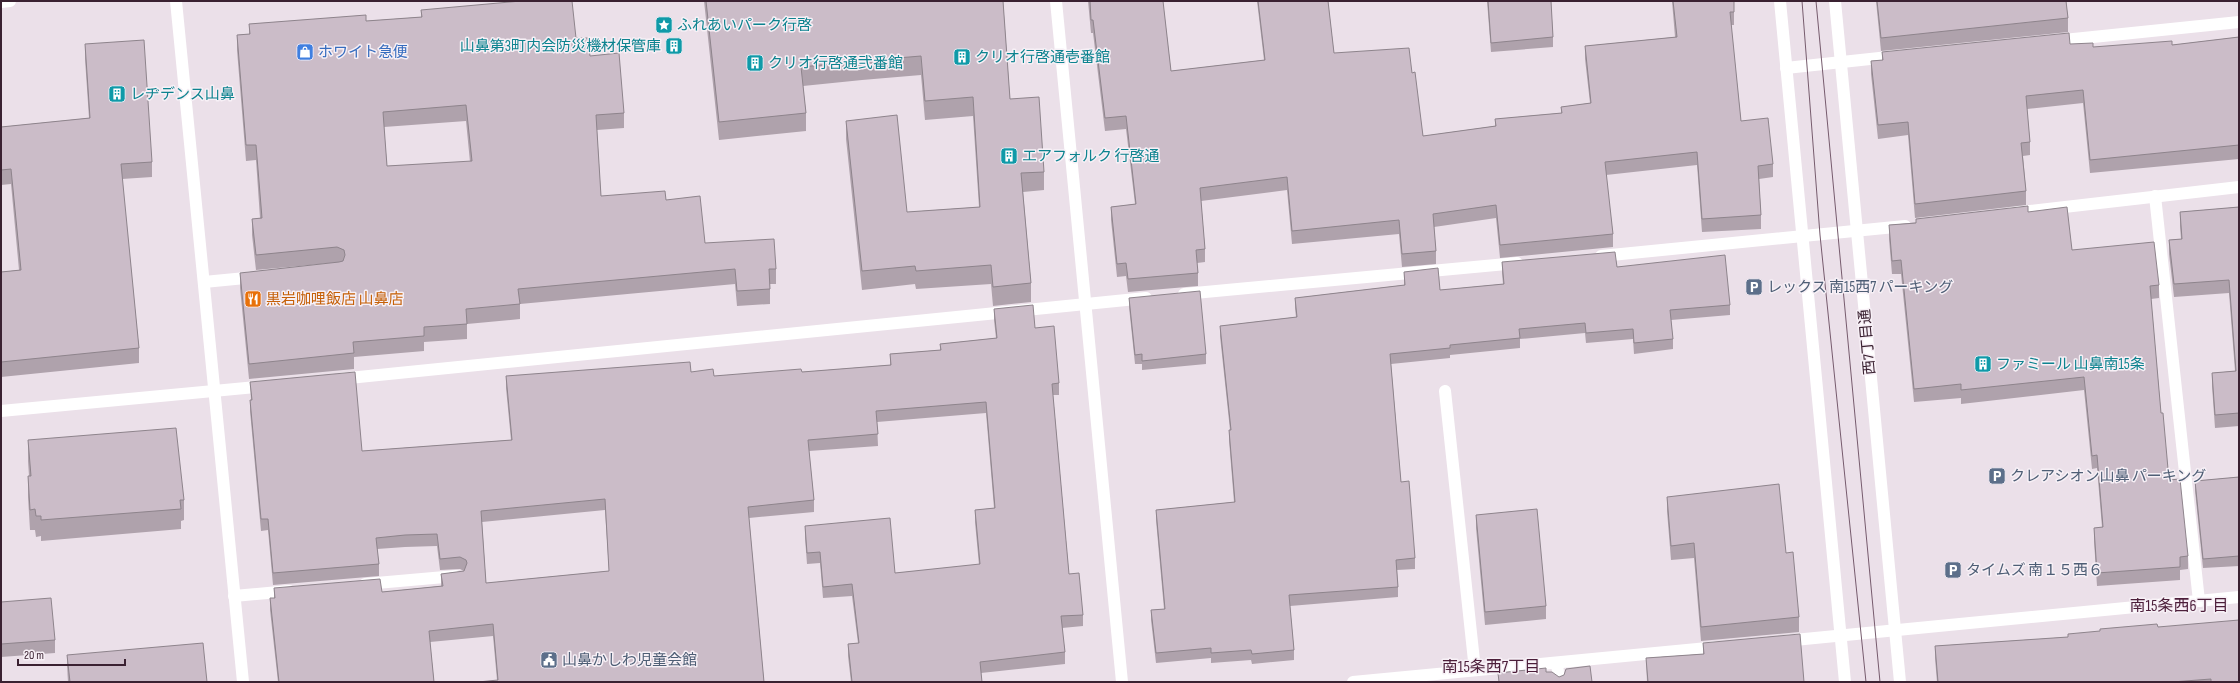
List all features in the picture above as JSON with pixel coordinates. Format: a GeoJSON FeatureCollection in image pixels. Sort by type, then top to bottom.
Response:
{"type":"FeatureCollection","features":[{"type":"Feature","properties":{"kind":"street"},"geometry":{"type":"LineString","coordinates":[[1,2],[10,1]]}},
{"type":"Feature","properties":{"kind":"street"},"geometry":{"type":"LineString","coordinates":[[176,1],[243,682]]}},
{"type":"Feature","properties":{"kind":"street"},"geometry":{"type":"LineString","coordinates":[[1056,1],[1122,682]]}},
{"type":"Feature","properties":{"kind":"street"},"geometry":{"type":"LineString","coordinates":[[1780,1],[1845,682]]}},
{"type":"Feature","properties":{"kind":"street","name":"西7丁目通"},"geometry":{"type":"LineString","coordinates":[[1835,1],[1900,682]]}},
{"type":"Feature","properties":{"kind":"street"},"geometry":{"type":"LineString","coordinates":[[2043,42],[2239,22]]}},
{"type":"Feature","properties":{"kind":"street"},"geometry":{"type":"LineString","coordinates":[[1786,68],[1910,55]]}},
{"type":"Feature","properties":{"kind":"street"},"geometry":{"type":"LineString","coordinates":[[1997,215],[2155,196],[2239,188]]}},
{"type":"Feature","properties":{"kind":"street"},"geometry":{"type":"LineString","coordinates":[[2155,196],[2199,601]]}},
{"type":"Feature","properties":{"kind":"street"},"geometry":{"type":"LineString","coordinates":[[1585,257],[1857,232],[1918,224]]}},
{"type":"Feature","properties":{"kind":"street"},"geometry":{"type":"LineString","coordinates":[[1173,296],[1530,262]]}},
{"type":"Feature","properties":{"kind":"street"},"geometry":{"type":"LineString","coordinates":[[204,282],[271,276]]}},
{"type":"Feature","properties":{"kind":"street"},"geometry":{"type":"LineString","coordinates":[[331,380],[1157,297]]}},
{"type":"Feature","properties":{"kind":"street"},"geometry":{"type":"LineString","coordinates":[[1,411],[276,385]]}},
{"type":"Feature","properties":{"kind":"street"},"geometry":{"type":"LineString","coordinates":[[1445,390],[1475,670]]}},
{"type":"Feature","properties":{"kind":"street"},"geometry":{"type":"LineString","coordinates":[[350,585],[460,576]]}},
{"type":"Feature","properties":{"kind":"street"},"geometry":{"type":"LineString","coordinates":[[234,596],[303,590]]}},
{"type":"Feature","properties":{"kind":"street"},"geometry":{"type":"LineString","coordinates":[[1768,642],[2239,597]]}},
{"type":"Feature","properties":{"kind":"street"},"geometry":{"type":"LineString","coordinates":[[1353,682],[1729,646]]}},
{"type":"Feature","properties":{"kind":"street"},"geometry":{"type":"LineString","coordinates":[[1557,663],[1559,682]]}},
{"type":"Feature","properties":{"kind":"building"},"geometry":{"type":"Polygon","coordinates":[[[521,1],[572,1],[576,38],[588,38],[590,56],[619,53],[624,113],[596,115],[601,196],[665,191],[666,200],[700,196],[705,243],[774,239],[776,269],[769,269],[770,289],[737,291],[735,269],[518,289],[520,304],[466,309],[467,324],[424,327],[424,336],[353,342],[354,353],[249,364],[240,273],[339,262],[343,261],[345,255],[344,250],[337,247],[256,255],[252,219],[262,218],[256,145],[246,145],[237,35],[250,34],[249,24],[366,15],[366,21],[422,17],[421,10],[521,1]],[[466,105],[383,112],[387,166],[472,161],[466,105]]]}},
{"type":"Feature","properties":{"kind":"building"},"geometry":{"type":"Polygon","coordinates":[[[706,1],[1003,1],[1010,99],[1039,97],[1044,172],[1021,173],[1031,283],[993,287],[991,265],[916,271],[915,266],[862,271],[846,121],[897,115],[907,212],[980,207],[973,97],[925,101],[921,56],[801,67],[806,113],[719,122],[706,1]]]}},
{"type":"Feature","properties":{"kind":"building"},"geometry":{"type":"Polygon","coordinates":[[[1090,1],[1163,1],[1171,71],[1265,60],[1258,1],[1328,1],[1334,53],[1409,48],[1412,73],[1415,72],[1423,136],[1496,126],[1495,119],[1562,113],[1561,107],[1591,103],[1585,46],[1677,37],[1673,1],[1734,1],[1734,12],[1730,12],[1741,121],[1768,118],[1773,164],[1758,166],[1761,215],[1702,219],[1697,152],[1605,162],[1613,234],[1500,245],[1496,205],[1433,214],[1436,251],[1402,254],[1399,220],[1292,231],[1287,177],[1200,188],[1205,249],[1196,250],[1198,273],[1128,279],[1126,263],[1117,264],[1111,207],[1136,204],[1126,116],[1105,118],[1093,20],[1091,20],[1090,1]]]}},
{"type":"Feature","properties":{"kind":"building"},"geometry":{"type":"Polygon","coordinates":[[[1488,1],[1551,1],[1553,37],[1491,43],[1488,1]]]}},
{"type":"Feature","properties":{"kind":"building"},"geometry":{"type":"Polygon","coordinates":[[[1877,1],[2066,1],[2068,18],[1881,38],[1877,1]]]}},
{"type":"Feature","properties":{"kind":"building"},"geometry":{"type":"Polygon","coordinates":[[[2069,33],[2070,44],[2093,43],[2093,47],[2172,41],[2172,45],[2239,37],[2239,145],[2090,160],[2083,90],[2026,96],[2030,142],[2021,143],[2026,191],[1915,204],[1908,122],[1878,125],[1871,61],[1883,60],[1882,52],[2069,33]]]}},
{"type":"Feature","properties":{"kind":"building"},"geometry":{"type":"Polygon","coordinates":[[[144,40],[152,162],[121,164],[139,348],[1,362],[1,272],[21,270],[11,169],[1,170],[1,127],[90,118],[85,44],[144,40]]]}},
{"type":"Feature","properties":{"kind":"building"},"geometry":{"type":"Polygon","coordinates":[[[2028,206],[2028,212],[2067,207],[2072,250],[2154,242],[2159,285],[2150,286],[2161,413],[2163,413],[2169,480],[2180,479],[2188,556],[2180,557],[2180,567],[2097,573],[2094,528],[2103,527],[2097,455],[2092,456],[2084,377],[1961,390],[1961,384],[1914,389],[1901,260],[1892,261],[1889,225],[1916,223],[1916,219],[2028,206]]]}},
{"type":"Feature","properties":{"kind":"building"},"geometry":{"type":"Polygon","coordinates":[[[2239,207],[2239,413],[2215,415],[2212,373],[2236,371],[2229,280],[2174,284],[2169,240],[2182,239],[2180,212],[2239,207]]]}},
{"type":"Feature","properties":{"kind":"building"},"geometry":{"type":"Polygon","coordinates":[[[1615,252],[1617,267],[1725,255],[1730,305],[1670,310],[1673,339],[1634,343],[1633,329],[1586,333],[1585,323],[1519,329],[1520,338],[1450,345],[1450,348],[1390,354],[1401,482],[1409,481],[1415,558],[1396,560],[1398,587],[1289,595],[1294,650],[1252,654],[1251,650],[1211,653],[1211,648],[1156,653],[1151,610],[1165,609],[1156,510],[1235,502],[1229,430],[1231,430],[1220,326],[1297,317],[1295,298],[1405,285],[1404,272],[1438,268],[1440,290],[1504,284],[1502,262],[1615,252]]]}},
{"type":"Feature","properties":{"kind":"building"},"geometry":{"type":"Polygon","coordinates":[[[1200,291],[1206,354],[1142,361],[1142,354],[1135,355],[1129,298],[1200,291]]]}},
{"type":"Feature","properties":{"kind":"building"},"geometry":{"type":"Polygon","coordinates":[[[1033,305],[1035,328],[1054,326],[1059,383],[1052,384],[1069,574],[1079,573],[1083,615],[1061,616],[1065,652],[980,662],[982,682],[852,682],[848,644],[859,643],[852,584],[823,587],[820,552],[807,553],[805,526],[890,518],[895,573],[980,564],[975,510],[995,508],[986,402],[876,411],[878,434],[808,440],[814,500],[748,507],[764,682],[478,682],[498,680],[493,624],[429,631],[434,682],[279,682],[270,598],[275,598],[274,588],[380,579],[382,592],[443,586],[441,574],[464,571],[467,563],[466,560],[460,557],[440,559],[437,534],[405,535],[376,538],[379,564],[273,573],[268,519],[261,519],[250,400],[252,400],[250,382],[355,372],[362,451],[512,440],[506,376],[690,362],[691,372],[713,369],[714,376],[801,369],[802,372],[891,365],[890,354],[941,350],[940,344],[997,338],[994,309],[1033,305]],[[605,499],[481,511],[486,583],[609,571],[605,499]]]}},
{"type":"Feature","properties":{"kind":"building"},"geometry":{"type":"Polygon","coordinates":[[[176,428],[184,500],[180,500],[181,509],[41,520],[41,516],[36,516],[35,509],[30,510],[28,476],[31,476],[28,440],[176,428]]]}},
{"type":"Feature","properties":{"kind":"building"},"geometry":{"type":"Polygon","coordinates":[[[2239,477],[2239,556],[2203,559],[2195,481],[2239,477]]]}},
{"type":"Feature","properties":{"kind":"building"},"geometry":{"type":"Polygon","coordinates":[[[1779,484],[1786,553],[1793,552],[1799,617],[1701,627],[1694,543],[1671,546],[1667,497],[1779,484]]]}},
{"type":"Feature","properties":{"kind":"building"},"geometry":{"type":"Polygon","coordinates":[[[1537,509],[1546,606],[1485,612],[1476,515],[1537,509]]]}},
{"type":"Feature","properties":{"kind":"building"},"geometry":{"type":"Polygon","coordinates":[[[51,598],[55,640],[1,644],[1,602],[51,598]]]}},
{"type":"Feature","properties":{"kind":"building"},"geometry":{"type":"Polygon","coordinates":[[[2239,620],[2239,682],[2211,682],[2211,679],[2172,682],[1938,682],[1935,646],[2068,637],[2068,634],[2100,631],[2100,629],[2157,624],[2158,627],[2239,620]]]}},
{"type":"Feature","properties":{"kind":"building"},"geometry":{"type":"Polygon","coordinates":[[[1800,634],[1804,682],[1648,682],[1646,658],[1704,654],[1703,643],[1800,634]]]}},
{"type":"Feature","properties":{"kind":"building"},"geometry":{"type":"Polygon","coordinates":[[[203,643],[207,682],[70,682],[67,655],[203,643]]]}},
{"type":"Feature","properties":{"kind":"building"},"geometry":{"type":"Polygon","coordinates":[[[1590,666],[1592,682],[1499,682],[1498,673],[1546,668],[1546,672],[1552,672],[1559,677],[1564,675],[1566,669],[1590,666]]]}},
{"type":"Feature","properties":{"kind":"tram line"},"geometry":{"type":"LineString","coordinates":[[1802,1],[1820,235],[1866,682]]}},
{"type":"Feature","properties":{"kind":"tram line"},"geometry":{"type":"LineString","coordinates":[[1816,1],[1880,682]]}},
{"type":"Feature","properties":{"kind":"place","name":"ふれあいパーク行啓"},"geometry":{"type":"Point","coordinates":[664,25]}},
{"type":"Feature","properties":{"kind":"place","name":"山鼻第3町内会防災機材保管庫"},"geometry":{"type":"Point","coordinates":[674,46]}},
{"type":"Feature","properties":{"kind":"place","name":"ホワイト急便"},"geometry":{"type":"Point","coordinates":[305,52]}},
{"type":"Feature","properties":{"kind":"place","name":"クリオ行啓通壱番館"},"geometry":{"type":"Point","coordinates":[962,57]}},
{"type":"Feature","properties":{"kind":"place","name":"クリオ行啓通弐番館"},"geometry":{"type":"Point","coordinates":[755,63]}},
{"type":"Feature","properties":{"kind":"place","name":"レヂデンス山鼻"},"geometry":{"type":"Point","coordinates":[117,94]}},
{"type":"Feature","properties":{"kind":"place","name":"エアフォルク 行啓通"},"geometry":{"type":"Point","coordinates":[1009,156]}},
{"type":"Feature","properties":{"kind":"place","name":"レックス 南15西7 パーキング"},"geometry":{"type":"Point","coordinates":[1754,287]}},
{"type":"Feature","properties":{"kind":"place","name":"黒岩咖哩飯店 山鼻店"},"geometry":{"type":"Point","coordinates":[253,299]}},
{"type":"Feature","properties":{"kind":"place","name":"ファミール 山鼻南15条"},"geometry":{"type":"Point","coordinates":[1983,364]}},
{"type":"Feature","properties":{"kind":"place","name":"クレアシオン山鼻 パーキング"},"geometry":{"type":"Point","coordinates":[1997,476]}},
{"type":"Feature","properties":{"kind":"place","name":"タイムズ 南１５西６"},"geometry":{"type":"Point","coordinates":[1953,570]}},
{"type":"Feature","properties":{"kind":"place","name":"山鼻かしわ児童会館"},"geometry":{"type":"Point","coordinates":[549,660]}},
{"type":"Feature","properties":{"kind":"district","name":"南15条西6丁目"},"geometry":{"type":"Point","coordinates":[2179,605]}},
{"type":"Feature","properties":{"kind":"district","name":"南15条西7丁目"},"geometry":{"type":"Point","coordinates":[1491,666]}}]}
